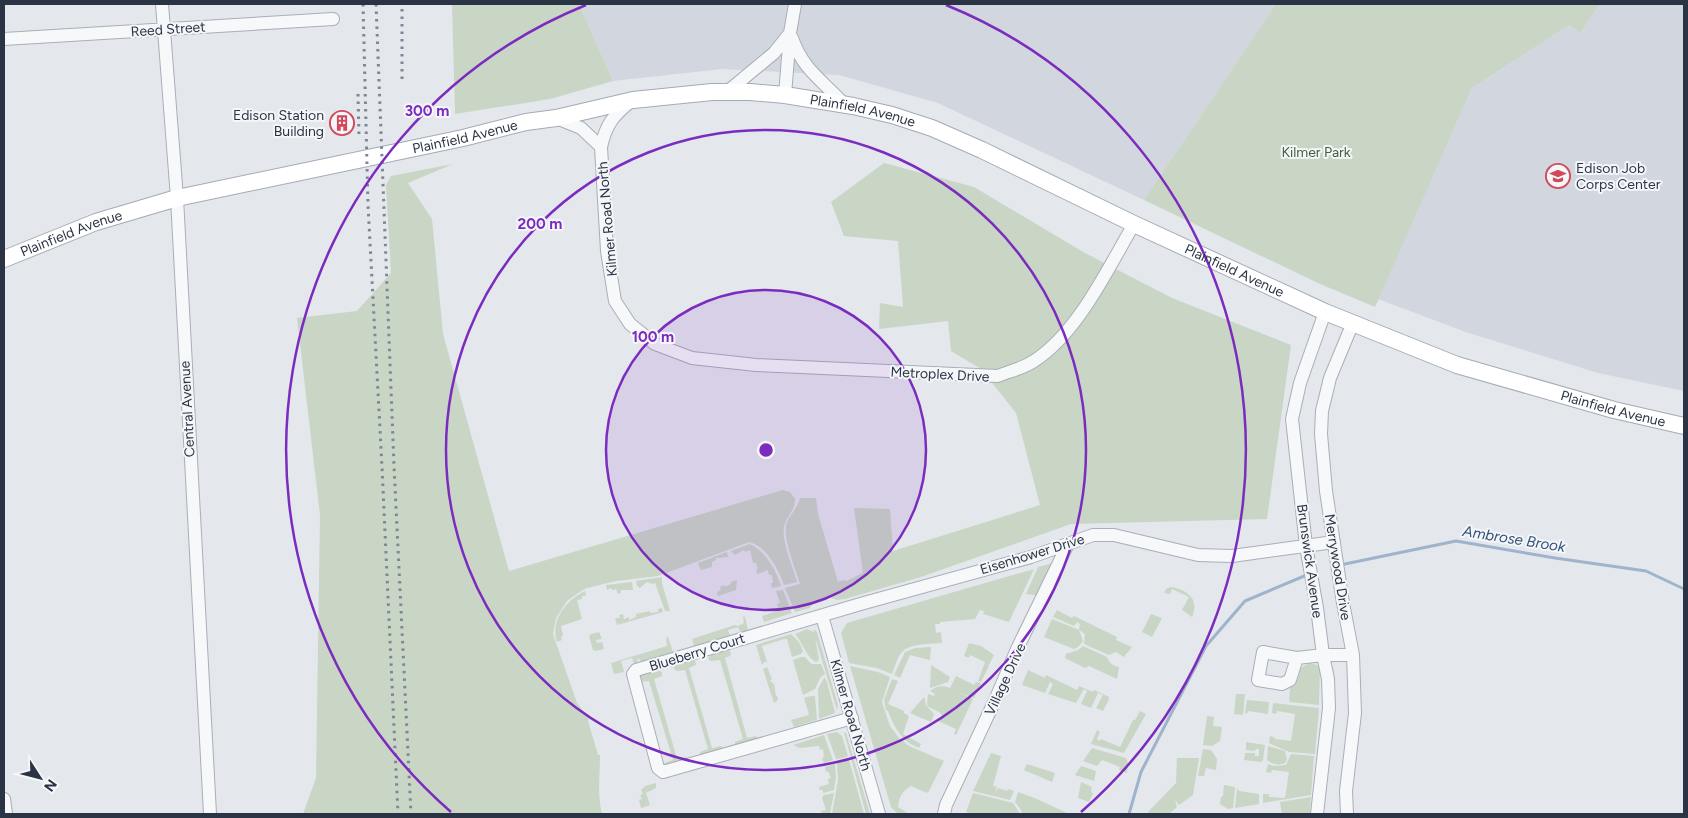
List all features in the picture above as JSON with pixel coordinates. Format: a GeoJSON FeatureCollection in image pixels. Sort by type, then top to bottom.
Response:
{"type":"FeatureCollection","features":[{"type":"Feature","properties":{"kind":"main road","name":"Plainfield Avenue"},"geometry":{"type":"LineString","coordinates":[[4,259],[96,222],[176,198],[463,138],[526,122],[556,118],[632,100],[727,92],[785,95],[844,104],[892,115],[932,128],[1352,325],[1457,365],[1614,410],[1684,426]]}},
{"type":"Feature","properties":{"kind":"street","name":"Central Avenue"},"geometry":{"type":"LineString","coordinates":[[162,4],[176,198],[210,814]]}},
{"type":"Feature","properties":{"kind":"street"},"geometry":{"type":"LineString","coordinates":[[785,95],[790,33],[795,4]]}},
{"type":"Feature","properties":{"kind":"street","name":"Reed Street"},"geometry":{"type":"LineString","coordinates":[[4,39],[164,30],[201,26],[333,20]]}},
{"type":"Feature","properties":{"kind":"street"},"geometry":{"type":"LineString","coordinates":[[727,92],[774,53],[790,33]]}},
{"type":"Feature","properties":{"kind":"street"},"geometry":{"type":"LineString","coordinates":[[790,33],[797,53],[808,69],[844,104]]}},
{"type":"Feature","properties":{"kind":"street","name":"Kilmer Road North"},"geometry":{"type":"LineString","coordinates":[[632,100],[618,111],[610,122],[604,133],[602,147],[607,251],[615,301],[630,324],[655,344],[692,358],[756,365],[821,367]]}},
{"type":"Feature","properties":{"kind":"street"},"geometry":{"type":"LineString","coordinates":[[556,118],[581,128],[602,147]]}},
{"type":"Feature","properties":{"kind":"street","name":"Metroplex Drive"},"geometry":{"type":"LineString","coordinates":[[821,367],[998,376],[1033,362],[1057,344],[1081,312],[1134,224]]}},
{"type":"Feature","properties":{"kind":"street","name":"Brunswick Avenue"},"geometry":{"type":"LineString","coordinates":[[1317,814],[1329,708],[1328,679],[1306,546],[1292,419],[1300,382],[1325,312]]}},
{"type":"Feature","properties":{"kind":"street","name":"Merrywood Drive"},"geometry":{"type":"LineString","coordinates":[[1346,814],[1346,791],[1355,713],[1353,656],[1326,491],[1321,434],[1322,411],[1330,378],[1352,325]]}},
{"type":"Feature","properties":{"kind":"street","name":"Eisenhower Drive"},"geometry":{"type":"LineString","coordinates":[[822,616],[1031,557],[1093,535],[1114,535],[1198,555],[1232,556],[1334,542]]}},
{"type":"Feature","properties":{"kind":"street","name":"Village Drive"},"geometry":{"type":"LineString","coordinates":[[944,814],[946,805],[1018,647],[1068,544]]}},
{"type":"Feature","properties":{"kind":"street","name":"Kilmer Road North"},"geometry":{"type":"LineString","coordinates":[[822,616],[879,814]]}},
{"type":"Feature","properties":{"kind":"street","name":"Blueberry Court"},"geometry":{"type":"LineString","coordinates":[[822,616],[634,672],[632,677],[658,768],[666,772],[852,718]]}},
{"type":"Feature","properties":{"kind":"street"},"geometry":{"type":"LineString","coordinates":[[1297,658],[1323,655],[1353,656]]}},
{"type":"Feature","properties":{"kind":"street"},"geometry":{"type":"LineString","coordinates":[[4,799],[6,814]]}},
{"type":"Feature","properties":{"kind":"shaded area"},"geometry":{"type":"Polygon","coordinates":[[[579,4],[1276,4],[1144,200],[938,103],[839,75],[722,69],[613,81],[579,4]]]}},
{"type":"Feature","properties":{"kind":"shaded area","name":"Edison Job Corps Center"},"geometry":{"type":"Polygon","coordinates":[[[1600,4],[1684,4],[1684,391],[1598,373],[1466,332],[1378,299],[1472,88],[1569,25],[1580,33],[1600,4]]]}},
{"type":"Feature","properties":{"kind":"green space"},"geometry":{"type":"Polygon","coordinates":[[[452,4],[579,4],[613,81],[550,99],[455,114],[452,4]]]}},
{"type":"Feature","properties":{"kind":"green space","name":"Kilmer Park"},"geometry":{"type":"Polygon","coordinates":[[[1276,4],[1600,4],[1580,33],[1569,25],[1472,88],[1375,307],[1318,283],[1144,200],[1276,4]]]}},
{"type":"Feature","properties":{"kind":"green space"},"geometry":{"type":"Polygon","coordinates":[[[884,163],[974,187],[1085,253],[1172,298],[1291,345],[1267,519],[1071,524],[921,577],[845,599],[837,600],[829,597],[812,604],[810,608],[795,612],[785,588],[800,584],[788,547],[786,526],[800,498],[816,498],[818,514],[838,582],[846,581],[863,573],[854,508],[890,509],[893,551],[1040,505],[1016,413],[981,369],[951,351],[948,321],[879,329],[880,303],[903,307],[898,241],[844,236],[831,202],[884,163]]]}},
{"type":"Feature","properties":{"kind":"green space"},"geometry":{"type":"Polygon","coordinates":[[[453,164],[408,183],[432,219],[443,334],[509,571],[783,490],[790,492],[795,499],[794,507],[785,523],[784,539],[797,582],[784,585],[771,559],[761,548],[749,542],[658,576],[616,581],[587,588],[567,601],[556,618],[553,634],[577,703],[589,718],[588,721],[598,755],[600,755],[599,792],[602,814],[303,814],[316,778],[320,515],[297,318],[357,311],[391,273],[386,185],[391,176],[453,164]]]}},
{"type":"Feature","properties":{"kind":"green space"},"geometry":{"type":"Polygon","coordinates":[[[750,544],[756,547],[770,562],[781,586],[772,588],[772,575],[769,575],[768,570],[757,574],[756,570],[758,569],[756,563],[753,563],[750,550],[745,552],[744,550],[735,555],[731,551],[750,544]]]}},
{"type":"Feature","properties":{"kind":"green space"},"geometry":{"type":"Polygon","coordinates":[[[727,552],[728,557],[716,558],[712,562],[712,567],[701,570],[698,563],[727,552]]]}},
{"type":"Feature","properties":{"kind":"green space"},"geometry":{"type":"Polygon","coordinates":[[[1057,562],[1036,594],[1026,594],[1038,567],[1057,562]]]}},
{"type":"Feature","properties":{"kind":"green space"},"geometry":{"type":"Polygon","coordinates":[[[1034,569],[1009,622],[983,614],[984,611],[980,610],[975,619],[935,624],[936,633],[941,632],[942,643],[921,644],[906,649],[899,657],[892,674],[877,668],[849,663],[841,633],[847,623],[1034,569]]]}},
{"type":"Feature","properties":{"kind":"green space"},"geometry":{"type":"Polygon","coordinates":[[[662,577],[670,611],[665,611],[655,583],[647,582],[640,588],[637,586],[636,581],[662,577]]]}},
{"type":"Feature","properties":{"kind":"green space"},"geometry":{"type":"Polygon","coordinates":[[[737,580],[736,590],[718,596],[717,592],[721,590],[720,587],[724,585],[725,587],[737,580]]]}},
{"type":"Feature","properties":{"kind":"green space"},"geometry":{"type":"Polygon","coordinates":[[[632,582],[633,590],[621,590],[621,593],[618,594],[616,589],[610,588],[607,590],[606,585],[632,582]]]}},
{"type":"Feature","properties":{"kind":"green space"},"geometry":{"type":"Polygon","coordinates":[[[1170,587],[1182,590],[1193,600],[1194,611],[1192,617],[1182,610],[1189,597],[1172,589],[1170,594],[1164,593],[1170,587]]]}},
{"type":"Feature","properties":{"kind":"green space"},"geometry":{"type":"Polygon","coordinates":[[[783,590],[792,613],[764,622],[762,616],[779,610],[777,604],[780,603],[776,591],[783,590]]]}},
{"type":"Feature","properties":{"kind":"green space"},"geometry":{"type":"Polygon","coordinates":[[[585,591],[586,596],[582,596],[582,599],[577,600],[582,619],[561,626],[562,640],[557,642],[556,626],[561,612],[572,600],[585,591]]]}},
{"type":"Feature","properties":{"kind":"green space"},"geometry":{"type":"Polygon","coordinates":[[[662,608],[663,612],[617,625],[615,618],[620,618],[619,615],[623,614],[624,619],[629,617],[629,620],[636,617],[636,614],[650,611],[650,613],[658,612],[658,609],[662,608]]]}},
{"type":"Feature","properties":{"kind":"green space"},"geometry":{"type":"Polygon","coordinates":[[[1057,610],[1072,618],[1074,616],[1117,637],[1116,640],[1132,647],[1124,657],[1116,652],[1109,655],[1086,645],[1084,643],[1085,634],[1079,630],[1080,624],[1077,622],[1074,626],[1053,617],[1057,610]]]}},
{"type":"Feature","properties":{"kind":"green space"},"geometry":{"type":"Polygon","coordinates":[[[1151,614],[1162,618],[1152,637],[1142,632],[1151,614]]]}},
{"type":"Feature","properties":{"kind":"green space"},"geometry":{"type":"Polygon","coordinates":[[[743,616],[745,617],[748,630],[740,632],[738,627],[728,630],[730,635],[694,646],[692,639],[735,625],[738,626],[744,623],[743,616]]]}},
{"type":"Feature","properties":{"kind":"green space"},"geometry":{"type":"Polygon","coordinates":[[[1052,619],[1079,630],[1083,641],[1074,649],[1044,637],[1052,619]]]}},
{"type":"Feature","properties":{"kind":"green space"},"geometry":{"type":"Polygon","coordinates":[[[807,629],[814,632],[814,629],[817,632],[838,705],[837,710],[815,637],[819,660],[816,662],[810,657],[795,634],[807,629]]]}},
{"type":"Feature","properties":{"kind":"green space"},"geometry":{"type":"Polygon","coordinates":[[[599,632],[602,639],[596,640],[597,643],[602,642],[604,649],[596,651],[593,650],[589,636],[599,632]]]}},
{"type":"Feature","properties":{"kind":"green space"},"geometry":{"type":"Polygon","coordinates":[[[791,634],[799,642],[803,651],[801,654],[792,657],[787,639],[784,639],[762,646],[767,662],[764,662],[762,665],[756,645],[791,634]]]}},
{"type":"Feature","properties":{"kind":"green space"},"geometry":{"type":"Polygon","coordinates":[[[668,637],[673,652],[641,662],[637,659],[638,662],[634,664],[632,658],[621,661],[624,672],[614,674],[611,663],[667,646],[666,638],[668,637]]]}},
{"type":"Feature","properties":{"kind":"green space"},"geometry":{"type":"Polygon","coordinates":[[[969,643],[981,646],[994,655],[989,665],[987,664],[989,666],[981,682],[978,681],[985,662],[970,655],[969,658],[964,656],[969,643]]]}},
{"type":"Feature","properties":{"kind":"green space"},"geometry":{"type":"Polygon","coordinates":[[[1083,646],[1107,657],[1112,664],[1119,667],[1117,679],[1089,666],[1085,668],[1065,658],[1066,654],[1083,646]]]}},
{"type":"Feature","properties":{"kind":"green space"},"geometry":{"type":"Polygon","coordinates":[[[931,647],[930,660],[910,655],[900,678],[894,675],[905,652],[915,648],[931,647]]]}},
{"type":"Feature","properties":{"kind":"green space"},"geometry":{"type":"Polygon","coordinates":[[[729,650],[731,653],[730,656],[725,658],[747,738],[757,737],[757,739],[737,745],[735,745],[735,742],[743,739],[720,660],[711,661],[708,659],[710,655],[729,650]]]}},
{"type":"Feature","properties":{"kind":"green space"},"geometry":{"type":"Polygon","coordinates":[[[805,657],[811,664],[821,664],[825,674],[820,678],[815,689],[803,695],[793,660],[805,657]]]}},
{"type":"Feature","properties":{"kind":"green space"},"geometry":{"type":"Polygon","coordinates":[[[695,660],[696,665],[689,668],[712,748],[721,746],[723,748],[722,750],[700,756],[700,752],[708,749],[685,670],[676,671],[673,667],[695,660]]]}},
{"type":"Feature","properties":{"kind":"green space"},"geometry":{"type":"Polygon","coordinates":[[[1310,663],[1317,665],[1320,669],[1319,705],[1289,702],[1290,688],[1298,679],[1302,667],[1310,663]]]}},
{"type":"Feature","properties":{"kind":"green space"},"geometry":{"type":"Polygon","coordinates":[[[931,665],[950,677],[948,682],[930,688],[931,665]]]}},
{"type":"Feature","properties":{"kind":"green space"},"geometry":{"type":"Polygon","coordinates":[[[850,666],[878,672],[890,677],[882,702],[890,726],[899,738],[909,746],[944,761],[927,793],[911,786],[905,790],[899,800],[898,807],[909,814],[898,814],[891,807],[850,666]]]}},
{"type":"Feature","properties":{"kind":"green space"},"geometry":{"type":"Polygon","coordinates":[[[767,667],[772,679],[770,681],[774,684],[776,696],[778,697],[774,703],[763,669],[767,667]]]}},
{"type":"Feature","properties":{"kind":"green space"},"geometry":{"type":"Polygon","coordinates":[[[1028,670],[1045,678],[1046,675],[1077,690],[1079,686],[1093,692],[1094,690],[1109,697],[1109,699],[1103,711],[1096,708],[1103,695],[1098,693],[1091,708],[1081,704],[1087,691],[1084,689],[1076,703],[1048,694],[1053,684],[1050,682],[1045,693],[1022,685],[1028,670]]]}},
{"type":"Feature","properties":{"kind":"green space"},"geometry":{"type":"Polygon","coordinates":[[[662,672],[662,676],[654,679],[677,759],[687,757],[687,759],[665,766],[664,763],[673,760],[649,681],[641,682],[639,678],[641,675],[662,672]]]}},
{"type":"Feature","properties":{"kind":"green space"},"geometry":{"type":"Polygon","coordinates":[[[956,676],[974,685],[976,682],[981,683],[974,698],[958,692],[973,699],[956,735],[954,734],[956,729],[938,721],[942,715],[927,705],[928,694],[934,696],[935,694],[930,691],[939,686],[950,688],[956,676]]]}},
{"type":"Feature","properties":{"kind":"green space"},"geometry":{"type":"Polygon","coordinates":[[[824,678],[827,682],[835,713],[819,719],[818,689],[824,678]]]}},
{"type":"Feature","properties":{"kind":"green space"},"geometry":{"type":"Polygon","coordinates":[[[892,679],[898,681],[888,704],[904,711],[909,716],[903,734],[921,744],[919,748],[903,738],[886,710],[884,700],[892,679]]]}},
{"type":"Feature","properties":{"kind":"green space"},"geometry":{"type":"Polygon","coordinates":[[[1236,694],[1245,694],[1243,715],[1234,714],[1236,694]]]}},
{"type":"Feature","properties":{"kind":"green space"},"geometry":{"type":"Polygon","coordinates":[[[815,696],[817,720],[794,727],[791,720],[809,715],[804,698],[815,696]]]}},
{"type":"Feature","properties":{"kind":"green space"},"geometry":{"type":"Polygon","coordinates":[[[924,697],[926,705],[934,714],[931,722],[910,713],[924,697]]]}},
{"type":"Feature","properties":{"kind":"green space"},"geometry":{"type":"Polygon","coordinates":[[[1247,700],[1269,702],[1268,714],[1248,711],[1247,714],[1245,713],[1247,700]]]}},
{"type":"Feature","properties":{"kind":"green space"},"geometry":{"type":"Polygon","coordinates":[[[1273,703],[1319,708],[1315,754],[1289,752],[1269,743],[1270,736],[1275,739],[1291,741],[1295,714],[1277,711],[1276,714],[1272,713],[1273,703]]]}},
{"type":"Feature","properties":{"kind":"green space"},"geometry":{"type":"Polygon","coordinates":[[[1140,711],[1146,714],[1124,753],[1091,744],[1097,730],[1100,732],[1097,739],[1099,741],[1101,739],[1120,747],[1133,720],[1135,720],[1140,711]]]}},
{"type":"Feature","properties":{"kind":"green space"},"geometry":{"type":"Polygon","coordinates":[[[1207,716],[1214,717],[1213,726],[1222,727],[1220,741],[1212,746],[1203,745],[1207,716]]]}},
{"type":"Feature","properties":{"kind":"green space"},"geometry":{"type":"Polygon","coordinates":[[[837,732],[842,736],[848,756],[836,759],[827,734],[837,732]]]}},
{"type":"Feature","properties":{"kind":"green space"},"geometry":{"type":"Polygon","coordinates":[[[844,732],[846,733],[870,814],[866,814],[844,732]]]}},
{"type":"Feature","properties":{"kind":"green space"},"geometry":{"type":"Polygon","coordinates":[[[824,735],[833,760],[824,763],[822,758],[824,757],[823,749],[820,750],[819,746],[800,748],[793,745],[824,735]]]}},
{"type":"Feature","properties":{"kind":"green space"},"geometry":{"type":"Polygon","coordinates":[[[1246,742],[1265,745],[1261,762],[1244,760],[1245,753],[1255,753],[1255,756],[1259,756],[1259,749],[1255,751],[1246,750],[1246,742]]]}},
{"type":"Feature","properties":{"kind":"green space"},"geometry":{"type":"Polygon","coordinates":[[[1268,746],[1285,751],[1287,759],[1285,763],[1275,764],[1267,760],[1268,746]]]}},
{"type":"Feature","properties":{"kind":"green space"},"geometry":{"type":"Polygon","coordinates":[[[1092,748],[1126,758],[1128,763],[1127,773],[1119,770],[1120,767],[1102,760],[1097,766],[1083,761],[1092,748]]]}},
{"type":"Feature","properties":{"kind":"green space"},"geometry":{"type":"Polygon","coordinates":[[[1203,749],[1211,750],[1217,759],[1216,770],[1206,768],[1204,776],[1198,776],[1203,749]]]}},
{"type":"Feature","properties":{"kind":"green space"},"geometry":{"type":"Polygon","coordinates":[[[991,753],[1001,756],[993,786],[997,787],[995,794],[998,788],[1014,791],[1010,800],[973,791],[991,753]]]}},
{"type":"Feature","properties":{"kind":"green space"},"geometry":{"type":"Polygon","coordinates":[[[1291,754],[1314,756],[1311,795],[1263,803],[1263,794],[1269,794],[1269,797],[1285,798],[1289,772],[1272,770],[1271,773],[1266,772],[1268,764],[1274,766],[1286,765],[1291,754]]]}},
{"type":"Feature","properties":{"kind":"green space"},"geometry":{"type":"Polygon","coordinates":[[[1177,758],[1199,758],[1193,795],[1179,805],[1175,800],[1177,807],[1169,814],[1152,814],[1148,812],[1176,783],[1177,758]]]}},
{"type":"Feature","properties":{"kind":"green space"},"geometry":{"type":"Polygon","coordinates":[[[849,760],[864,814],[832,814],[838,780],[837,763],[849,760]]]}},
{"type":"Feature","properties":{"kind":"green space"},"geometry":{"type":"Polygon","coordinates":[[[835,764],[834,790],[823,793],[823,790],[820,790],[819,787],[829,784],[828,779],[831,778],[828,771],[826,772],[825,767],[835,764]]]}},
{"type":"Feature","properties":{"kind":"green space"},"geometry":{"type":"Polygon","coordinates":[[[1027,764],[1055,773],[1052,782],[1024,770],[1027,764]]]}},
{"type":"Feature","properties":{"kind":"green space"},"geometry":{"type":"Polygon","coordinates":[[[1081,766],[1096,771],[1094,781],[1075,775],[1081,766]]]}},
{"type":"Feature","properties":{"kind":"green space"},"geometry":{"type":"Polygon","coordinates":[[[1081,782],[1092,787],[1091,791],[1093,794],[1089,802],[1078,798],[1081,782]]]}},
{"type":"Feature","properties":{"kind":"green space"},"geometry":{"type":"Polygon","coordinates":[[[656,783],[656,788],[646,793],[650,805],[641,808],[639,800],[642,799],[640,795],[643,794],[641,790],[645,786],[656,783]]]}},
{"type":"Feature","properties":{"kind":"green space"},"geometry":{"type":"Polygon","coordinates":[[[1224,785],[1235,787],[1233,808],[1228,809],[1220,804],[1224,785]]]}},
{"type":"Feature","properties":{"kind":"green space"},"geometry":{"type":"Polygon","coordinates":[[[1237,788],[1239,791],[1259,794],[1259,804],[1235,808],[1237,788]]]}},
{"type":"Feature","properties":{"kind":"green space"},"geometry":{"type":"Polygon","coordinates":[[[1018,792],[1069,814],[1022,814],[1015,802],[1018,792]]]}},
{"type":"Feature","properties":{"kind":"green space"},"geometry":{"type":"Polygon","coordinates":[[[834,793],[830,813],[822,814],[821,811],[826,810],[822,798],[824,795],[834,793]]]}},
{"type":"Feature","properties":{"kind":"green space"},"geometry":{"type":"Polygon","coordinates":[[[973,793],[1013,803],[1020,814],[975,814],[966,812],[973,793]]]}},
{"type":"Feature","properties":{"kind":"green space"},"geometry":{"type":"Polygon","coordinates":[[[1311,797],[1310,814],[1282,814],[1280,802],[1311,797]]]}},
{"type":"Feature","properties":{"kind":"waterway","name":"Ambrose Brook"},"geometry":{"type":"LineString","coordinates":[[1340,565],[1456,541],[1646,571],[1684,589]]}},
{"type":"Feature","properties":{"kind":"waterway","name":"Ambrose Brook"},"geometry":{"type":"LineString","coordinates":[[1129,814],[1141,772],[1206,646],[1245,601],[1309,574]]}},
{"type":"Feature","properties":{"kind":"railway"},"geometry":{"type":"LineString","coordinates":[[363,4],[368,205],[398,814]]}},
{"type":"Feature","properties":{"kind":"railway"},"geometry":{"type":"LineString","coordinates":[[376,4],[394,466],[411,814]]}},
{"type":"Feature","properties":{"kind":"railway"},"geometry":{"type":"LineString","coordinates":[[402,4],[402,79]]}},
{"type":"Feature","properties":{"kind":"railway"},"geometry":{"type":"LineString","coordinates":[[358,94],[359,136]]}},
{"type":"Feature","properties":{"kind":"place","name":"Edison Station Building"},"geometry":{"type":"Point","coordinates":[342,123]}},
{"type":"Feature","properties":{"kind":"place","name":"Edison Job Corps Center"},"geometry":{"type":"Point","coordinates":[1558,176]}}]}
